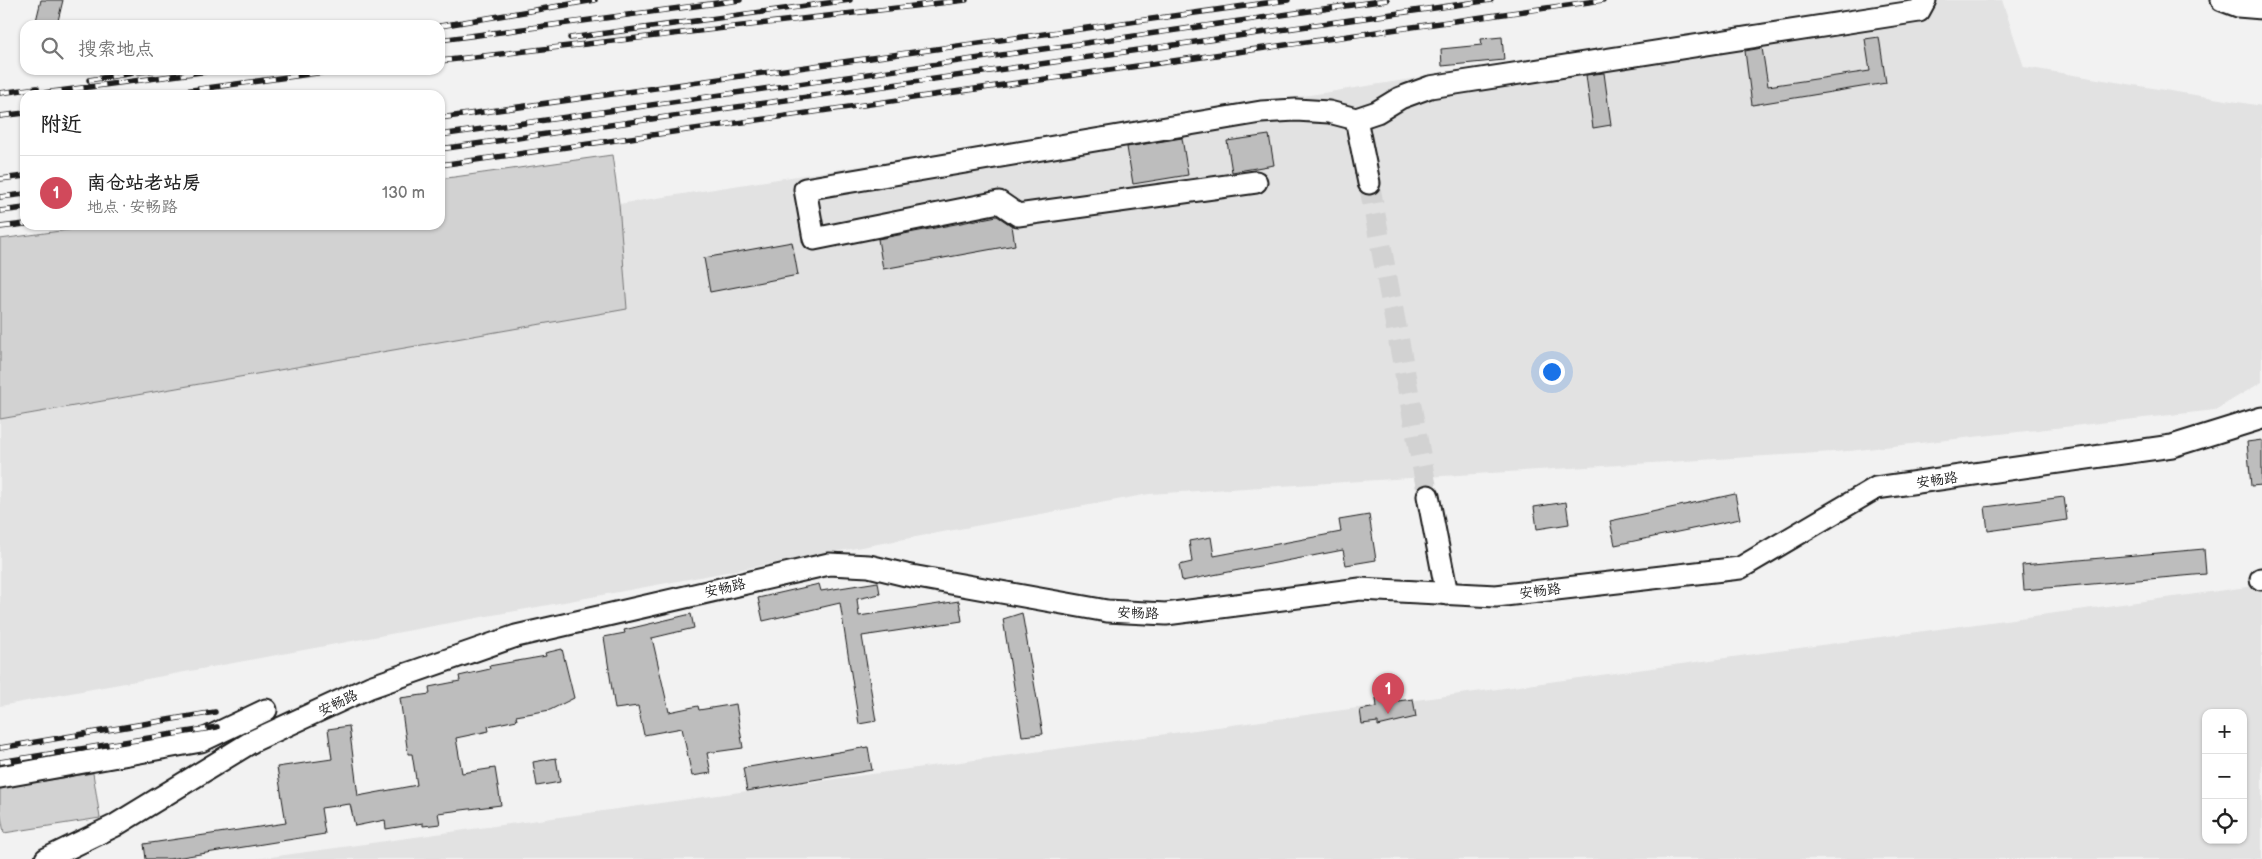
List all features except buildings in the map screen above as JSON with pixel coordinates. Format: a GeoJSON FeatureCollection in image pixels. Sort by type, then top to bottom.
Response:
{"type":"FeatureCollection","features":[{"type":"Feature","properties":{"kind":"street"},"geometry":{"type":"LineString","coordinates":[[1256,182],[1018,215],[999,202],[814,239],[805,189],[1261,112],[1296,110],[1329,112],[1356,119],[1377,112],[1400,98],[1430,87],[1919,11],[1925,0]]}},
{"type":"Feature","properties":{"kind":"street"},"geometry":{"type":"LineString","coordinates":[[2222,0],[2238,6],[2262,8]]}},
{"type":"Feature","properties":{"kind":"street"},"geometry":{"type":"LineString","coordinates":[[1356,119],[1369,183]]}},
{"type":"Feature","properties":{"kind":"street","name":"安畅路"},"geometry":{"type":"LineString","coordinates":[[46,859],[114,826],[253,741],[370,687],[516,636],[829,564],[869,566],[906,575],[1107,612],[1139,614],[1166,614],[1360,589],[1496,596],[1740,568],[1876,488],[2172,446],[2262,418]]}},
{"type":"Feature","properties":{"kind":"street"},"geometry":{"type":"LineString","coordinates":[[1428,496],[1447,594]]}},
{"type":"Feature","properties":{"kind":"street"},"geometry":{"type":"LineString","coordinates":[[0,777],[201,742],[266,710]]}},
{"type":"Feature","properties":{"kind":"shaded area"},"geometry":{"type":"Polygon","coordinates":[[[1913,0],[2002,0],[2024,67],[2262,106],[2262,382],[2215,410],[1849,451],[1149,494],[0,706],[0,419],[626,309],[619,204],[1913,0]]]}},
{"type":"Feature","properties":{"kind":"shaded area"},"geometry":{"type":"Polygon","coordinates":[[[612,155],[619,204],[627,309],[0,419],[0,239],[68,230],[445,230],[445,178],[612,155]]]}},
{"type":"Feature","properties":{"kind":"shaded area"},"geometry":{"type":"Polygon","coordinates":[[[2262,585],[2262,859],[256,859],[747,791],[2262,585]]]}},
{"type":"Feature","properties":{"kind":"shaded area"},"geometry":{"type":"Polygon","coordinates":[[[93,773],[100,818],[4,833],[0,811],[0,788],[93,773]]]}},
{"type":"Feature","properties":{"kind":"tunnel"},"geometry":{"type":"LineString","coordinates":[[1369,183],[1428,496]]}},
{"type":"Feature","properties":{"kind":"railway"},"geometry":{"type":"LineString","coordinates":[[445,25],[595,0]]}},
{"type":"Feature","properties":{"kind":"railway"},"geometry":{"type":"LineString","coordinates":[[445,39],[740,0]]}},
{"type":"Feature","properties":{"kind":"railway"},"geometry":{"type":"LineString","coordinates":[[570,38],[850,0]]}},
{"type":"Feature","properties":{"kind":"railway"},"geometry":{"type":"LineString","coordinates":[[445,60],[966,0]]}},
{"type":"Feature","properties":{"kind":"railway"},"geometry":{"type":"LineString","coordinates":[[445,117],[1288,0]]}},
{"type":"Feature","properties":{"kind":"railway"},"geometry":{"type":"LineString","coordinates":[[445,134],[1387,0]]}},
{"type":"Feature","properties":{"kind":"railway"},"geometry":{"type":"LineString","coordinates":[[445,148],[1491,0]]}},
{"type":"Feature","properties":{"kind":"railway"},"geometry":{"type":"LineString","coordinates":[[445,164],[1603,0]]}},
{"type":"Feature","properties":{"kind":"railway"},"geometry":{"type":"LineString","coordinates":[[89,80],[121,75]]}},
{"type":"Feature","properties":{"kind":"railway"},"geometry":{"type":"LineString","coordinates":[[66,90],[179,75]]}},
{"type":"Feature","properties":{"kind":"railway"},"geometry":{"type":"LineString","coordinates":[[192,90],[302,75]]}},
{"type":"Feature","properties":{"kind":"railway"},"geometry":{"type":"LineString","coordinates":[[22,90],[37,88]]}},
{"type":"Feature","properties":{"kind":"railway"},"geometry":{"type":"LineString","coordinates":[[0,93],[20,90]]}},
{"type":"Feature","properties":{"kind":"railway"},"geometry":{"type":"LineString","coordinates":[[0,116],[20,114]]}},
{"type":"Feature","properties":{"kind":"railway"},"geometry":{"type":"LineString","coordinates":[[0,179],[20,177]]}},
{"type":"Feature","properties":{"kind":"railway"},"geometry":{"type":"LineString","coordinates":[[0,197],[20,195]]}},
{"type":"Feature","properties":{"kind":"railway"},"geometry":{"type":"LineString","coordinates":[[0,211],[20,209]]}},
{"type":"Feature","properties":{"kind":"railway"},"geometry":{"type":"LineString","coordinates":[[0,227],[20,225]]}},
{"type":"Feature","properties":{"kind":"railway"},"geometry":{"type":"LineString","coordinates":[[0,748],[215,712]]}},
{"type":"Feature","properties":{"kind":"railway"},"geometry":{"type":"LineString","coordinates":[[0,762],[217,727]]}},
{"type":"Feature","properties":{"kind":"place","name":"南仓站老站房"},"geometry":{"type":"Point","coordinates":[1388,714]}}]}
